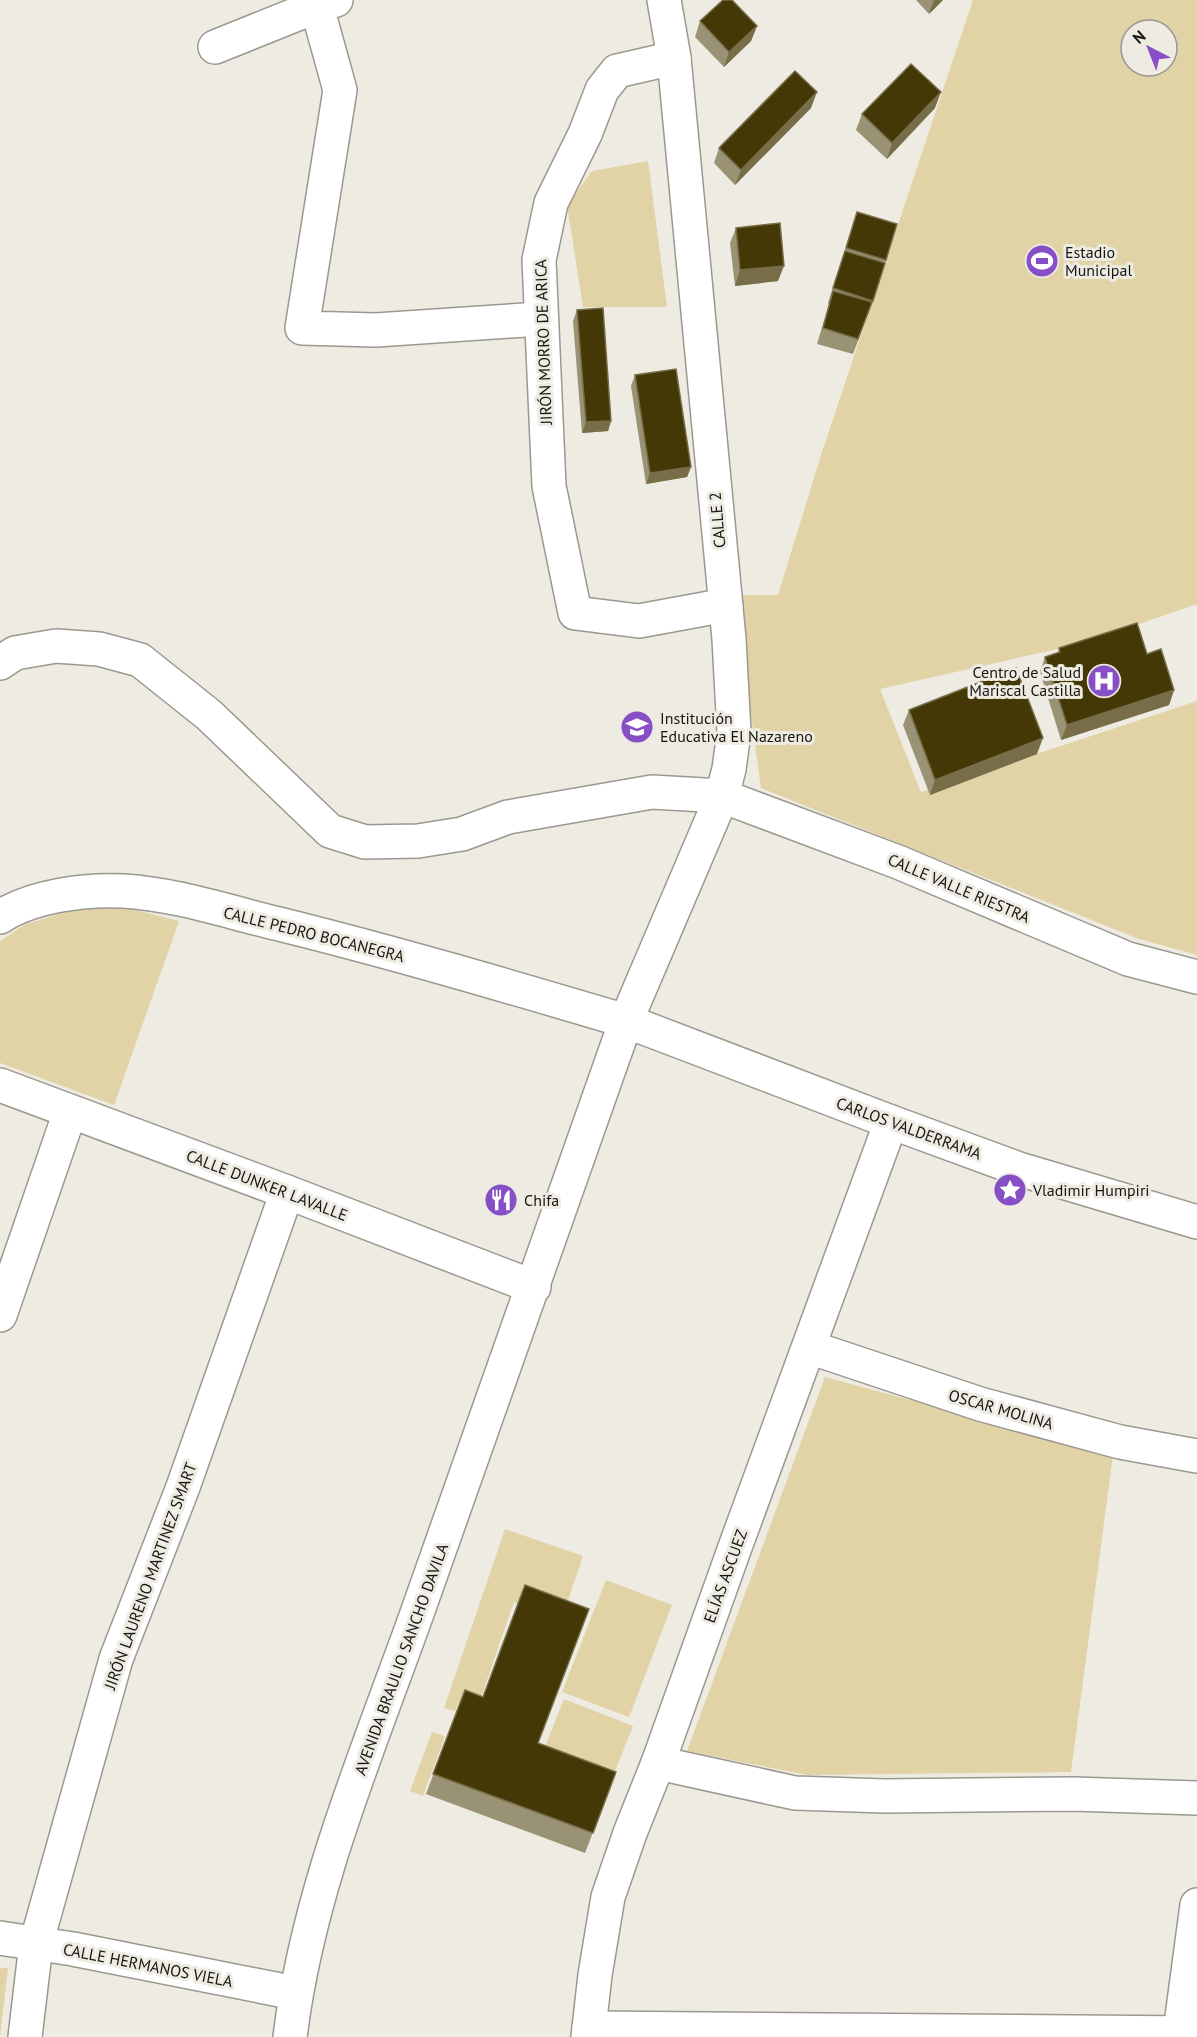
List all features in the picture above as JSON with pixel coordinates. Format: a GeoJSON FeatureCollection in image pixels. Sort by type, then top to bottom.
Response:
{"type":"FeatureCollection","features":[{"type":"Feature","properties":{"kind":"street","name":"CALLE 2"},"geometry":{"type":"LineString","coordinates":[[626,1021],[722,796],[729,769],[734,732],[726,605],[674,58],[664,0]]}},
{"type":"Feature","properties":{"kind":"street"},"geometry":{"type":"LineString","coordinates":[[215,47],[323,2],[340,90],[302,328],[376,330],[540,319]]}},
{"type":"Feature","properties":{"kind":"street","name":"JIRÓN MORRO DE ARICA"},"geometry":{"type":"LineString","coordinates":[[674,58],[617,71],[602,90],[585,134],[551,203],[539,260],[549,486],[575,613],[639,621],[726,605]]}},
{"type":"Feature","properties":{"kind":"street","name":"CALLE VALLE RIESTRA"},"geometry":{"type":"LineString","coordinates":[[5,654],[56,646],[99,649],[140,660],[209,715],[330,831],[365,842],[418,841],[462,834],[508,817],[652,792],[722,796],[898,862],[1128,959],[1197,977]]}},
{"type":"Feature","properties":{"kind":"street","name":"CALLE PEDRO BOCANEGRA"},"geometry":{"type":"LineString","coordinates":[[0,917],[41,900],[82,891],[124,891],[180,900],[376,948],[626,1021]]}},
{"type":"Feature","properties":{"kind":"street","name":"CARLOS VALDERRAMA"},"geometry":{"type":"LineString","coordinates":[[626,1021],[1019,1169],[1197,1222]]}},
{"type":"Feature","properties":{"kind":"street","name":"AVENIDA BRAULIO SANCHO DAVILA"},"geometry":{"type":"LineString","coordinates":[[290,2037],[295,1994],[325,1872],[534,1287],[626,1021]]}},
{"type":"Feature","properties":{"kind":"street","name":"CALLE DUNKER LAVALLE"},"geometry":{"type":"LineString","coordinates":[[0,1085],[534,1287]]}},
{"type":"Feature","properties":{"kind":"street"},"geometry":{"type":"LineString","coordinates":[[0,1316],[70,1112]]}},
{"type":"Feature","properties":{"kind":"street","name":"ELÍAS ASCUEZ"},"geometry":{"type":"LineString","coordinates":[[588,2032],[608,1897],[891,1122]]}},
{"type":"Feature","properties":{"kind":"street","name":"JIRÓN LAURENO MARTINEZ SMART"},"geometry":{"type":"LineString","coordinates":[[25,2037],[36,1944],[116,1659],[183,1487],[287,1192]]}},
{"type":"Feature","properties":{"kind":"street","name":"OSCAR MOLINA"},"geometry":{"type":"LineString","coordinates":[[809,1347],[980,1404],[1120,1442],[1197,1456]]}},
{"type":"Feature","properties":{"kind":"street"},"geometry":{"type":"LineString","coordinates":[[658,1763],[795,1793],[885,1796],[1073,1794],[1197,1798]]}},
{"type":"Feature","properties":{"kind":"street"},"geometry":{"type":"LineString","coordinates":[[588,2032],[1188,2032],[1197,1905]]}},
{"type":"Feature","properties":{"kind":"street","name":"CALLE HERMANOS VIELA"},"geometry":{"type":"LineString","coordinates":[[0,1938],[73,1949],[295,1994]]}},
{"type":"Feature","properties":{"kind":"shaded area","name":"Estadio Municipal"},"geometry":{"type":"Polygon","coordinates":[[[973,0],[1197,0],[1197,604],[1084,643],[880,689],[921,792],[1197,701],[1197,955],[1139,939],[761,788],[743,658],[743,595],[778,595],[821,455],[973,0]]]}},
{"type":"Feature","properties":{"kind":"shaded area"},"geometry":{"type":"Polygon","coordinates":[[[648,161],[667,307],[583,307],[567,205],[592,171],[648,161]]]}},
{"type":"Feature","properties":{"kind":"shaded area"},"geometry":{"type":"Polygon","coordinates":[[[101,907],[135,910],[179,921],[114,1105],[0,1063],[0,941],[26,924],[63,913],[101,907]]]}},
{"type":"Feature","properties":{"kind":"shaded area"},"geometry":{"type":"Polygon","coordinates":[[[825,1377],[1113,1455],[1071,1772],[807,1775],[687,1751],[825,1377]]]}},
{"type":"Feature","properties":{"kind":"shaded area"},"geometry":{"type":"Polygon","coordinates":[[[505,1529],[583,1556],[562,1618],[514,1602],[477,1709],[458,1703],[455,1711],[444,1708],[505,1529]]]}},
{"type":"Feature","properties":{"kind":"shaded area"},"geometry":{"type":"Polygon","coordinates":[[[606,1580],[672,1605],[629,1717],[562,1692],[606,1580]]]}},
{"type":"Feature","properties":{"kind":"shaded area"},"geometry":{"type":"Polygon","coordinates":[[[564,1699],[633,1726],[608,1789],[539,1762],[564,1699]]]}},
{"type":"Feature","properties":{"kind":"shaded area"},"geometry":{"type":"Polygon","coordinates":[[[432,1732],[445,1736],[423,1796],[410,1791],[432,1732]]]}},
{"type":"Feature","properties":{"kind":"shaded area"},"geometry":{"type":"Polygon","coordinates":[[[0,1968],[8,1968],[0,2037],[0,1968]]]}},
{"type":"Feature","properties":{"kind":"building"},"geometry":{"type":"Polygon","coordinates":[[[723,0],[732,0],[757,26],[729,52],[700,21],[723,0]]]}},
{"type":"Feature","properties":{"kind":"building"},"geometry":{"type":"Polygon","coordinates":[[[911,64],[941,92],[892,143],[862,114],[911,64]]]}},
{"type":"Feature","properties":{"kind":"building"},"geometry":{"type":"Polygon","coordinates":[[[795,71],[817,92],[741,170],[719,148],[795,71]]]}},
{"type":"Feature","properties":{"kind":"building"},"geometry":{"type":"Polygon","coordinates":[[[857,212],[897,224],[886,260],[846,248],[857,212]]]}},
{"type":"Feature","properties":{"kind":"building"},"geometry":{"type":"Polygon","coordinates":[[[780,223],[784,266],[740,270],[736,228],[780,223]]]}},
{"type":"Feature","properties":{"kind":"building"},"geometry":{"type":"Polygon","coordinates":[[[845,251],[885,263],[873,301],[833,288],[845,251]]]}},
{"type":"Feature","properties":{"kind":"building"},"geometry":{"type":"Polygon","coordinates":[[[833,291],[872,302],[858,339],[823,328],[833,291]]]}},
{"type":"Feature","properties":{"kind":"building"},"geometry":{"type":"Polygon","coordinates":[[[603,308],[611,421],[586,422],[577,310],[603,308]]]}},
{"type":"Feature","properties":{"kind":"building"},"geometry":{"type":"Polygon","coordinates":[[[676,369],[691,467],[650,473],[635,375],[676,369]]]}},
{"type":"Feature","properties":{"kind":"building"},"geometry":{"type":"Polygon","coordinates":[[[1137,623],[1147,654],[1161,649],[1174,690],[1067,725],[1045,657],[1060,652],[1059,648],[1137,623]]]}},
{"type":"Feature","properties":{"kind":"building"},"geometry":{"type":"Polygon","coordinates":[[[1016,668],[1043,738],[935,780],[909,710],[1016,668]]]}},
{"type":"Feature","properties":{"kind":"building"},"geometry":{"type":"Polygon","coordinates":[[[525,1585],[589,1609],[538,1743],[616,1772],[593,1833],[433,1774],[465,1690],[483,1697],[525,1585]]]}},
{"type":"Feature","properties":{"kind":"place","name":"Estadio Municipal"},"geometry":{"type":"Point","coordinates":[1042,261]}},
{"type":"Feature","properties":{"kind":"place","name":"Centro de Salud Mariscal Castilla"},"geometry":{"type":"Point","coordinates":[1104,681]}},
{"type":"Feature","properties":{"kind":"place","name":"Institución Educativa El Nazareno"},"geometry":{"type":"Point","coordinates":[637,727]}},
{"type":"Feature","properties":{"kind":"place","name":"Vladimir Humpiri"},"geometry":{"type":"Point","coordinates":[1010,1190]}},
{"type":"Feature","properties":{"kind":"place","name":"Chifa"},"geometry":{"type":"Point","coordinates":[501,1200]}}]}
